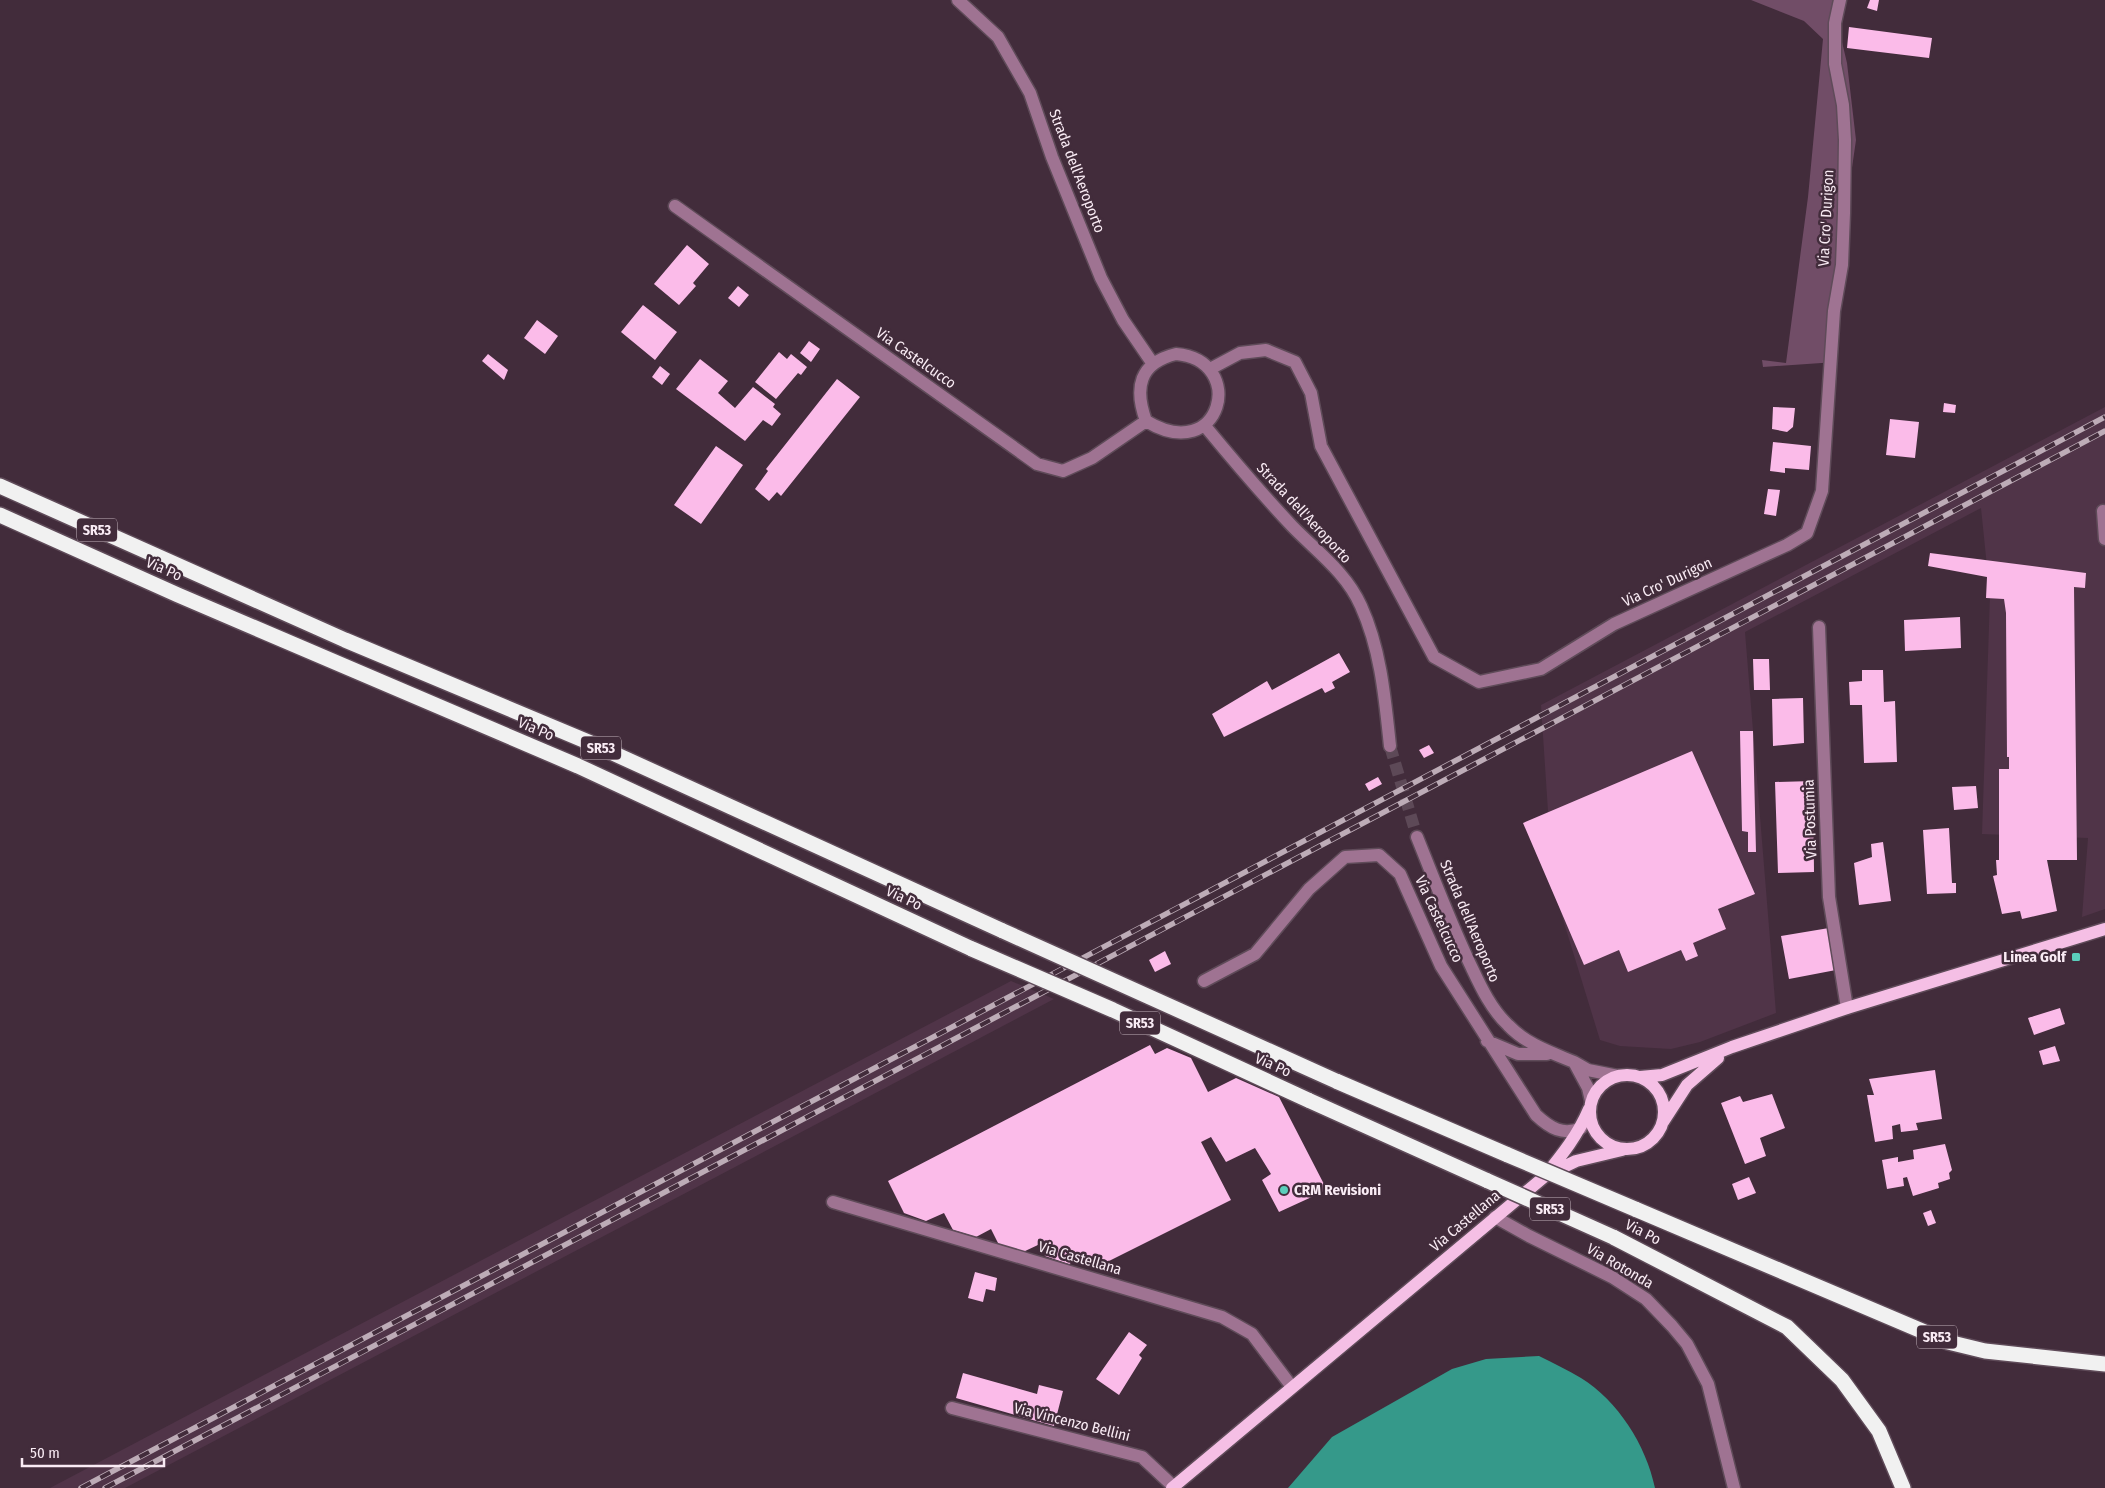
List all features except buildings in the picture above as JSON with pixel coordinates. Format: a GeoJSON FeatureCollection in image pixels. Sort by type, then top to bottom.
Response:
{"type":"FeatureCollection","features":[{"type":"Feature","properties":{"kind":"highway","name":"Via Po"},"geometry":{"type":"LineString","coordinates":[[0,486],[345,640],[593,744],[1336,1081],[1948,1342],[1985,1351],[2105,1364]]}},
{"type":"Feature","properties":{"kind":"highway","name":"Via Po"},"geometry":{"type":"LineString","coordinates":[[0,515],[178,595],[578,766],[972,949],[1112,1010],[1613,1237],[1787,1327],[1842,1380],[1879,1431],[1903,1488]]}},
{"type":"Feature","properties":{"kind":"main road"},"geometry":{"type":"LineString","coordinates":[[1544,1176],[1567,1149],[1581,1128],[1599,1087],[1618,1076],[1662,1075],[1732,1047],[1847,1008],[2105,929]]}},
{"type":"Feature","properties":{"kind":"main road"},"geometry":{"type":"LineString","coordinates":[[1544,1176],[1576,1161],[1602,1153],[1637,1148],[1648,1143],[1656,1135],[1687,1085],[1732,1047]]}},
{"type":"Feature","properties":{"kind":"main road"},"geometry":{"type":"LineString","coordinates":[[1640,1077],[1657,1090],[1662,1101],[1664,1113],[1662,1124]]}},
{"type":"Feature","properties":{"kind":"main road"},"geometry":{"type":"LineString","coordinates":[[1590,1105],[1590,1121],[1595,1133],[1603,1142],[1625,1150]]}},
{"type":"Feature","properties":{"kind":"main road","name":"Via Castellana"},"geometry":{"type":"LineString","coordinates":[[1173,1487],[1544,1176]]}},
{"type":"Feature","properties":{"kind":"street","name":"Strada dell'Aeroporto"},"geometry":{"type":"LineString","coordinates":[[958,0],[998,37],[1030,92],[1052,156],[1102,278],[1123,320],[1153,364]]}},
{"type":"Feature","properties":{"kind":"street","name":"Via Cro' Durigon"},"geometry":{"type":"LineString","coordinates":[[1210,369],[1240,354],[1266,350],[1295,362],[1311,393],[1321,446],[1434,657],[1479,682],[1541,669],[1614,624],[1787,545],[1807,532],[1822,491],[1834,311],[1842,265],[1844,212],[1845,140],[1843,106],[1835,64],[1835,23],[1840,0]]}},
{"type":"Feature","properties":{"kind":"street","name":"Via Castelcucco"},"geometry":{"type":"LineString","coordinates":[[675,206],[1038,464],[1063,471],[1092,458],[1146,421]]}},
{"type":"Feature","properties":{"kind":"street"},"geometry":{"type":"LineString","coordinates":[[1189,355],[1200,360],[1210,369],[1216,381],[1219,394],[1216,408],[1205,426],[1186,433],[1172,433],[1146,421],[1139,397],[1140,385],[1145,373],[1153,364],[1170,356],[1189,355]]}},
{"type":"Feature","properties":{"kind":"street","name":"Strada dell'Aeroporto"},"geometry":{"type":"LineString","coordinates":[[1205,426],[1237,466],[1294,527],[1332,562],[1361,605],[1382,670],[1390,746]]}},
{"type":"Feature","properties":{"kind":"street"},"geometry":{"type":"LineString","coordinates":[[2104,511],[2105,539]]}},
{"type":"Feature","properties":{"kind":"street","name":"Via Postumia"},"geometry":{"type":"LineString","coordinates":[[1819,627],[1829,897],[1847,1008]]}},
{"type":"Feature","properties":{"kind":"street","name":"Strada dell'Aeroporto"},"geometry":{"type":"LineString","coordinates":[[1417,837],[1456,935],[1484,993],[1507,1025],[1536,1047],[1574,1062],[1588,1070],[1618,1076]]}},
{"type":"Feature","properties":{"kind":"street","name":"Via Castelcucco"},"geometry":{"type":"LineString","coordinates":[[1204,981],[1255,954],[1309,889],[1345,857],[1379,855],[1400,874],[1441,966],[1487,1041],[1511,1073],[1536,1115],[1547,1126],[1564,1131],[1581,1128]]}},
{"type":"Feature","properties":{"kind":"street"},"geometry":{"type":"LineString","coordinates":[[1487,1041],[1518,1054],[1555,1055]]}},
{"type":"Feature","properties":{"kind":"street"},"geometry":{"type":"LineString","coordinates":[[1574,1062],[1585,1083],[1590,1105]]}},
{"type":"Feature","properties":{"kind":"street","name":"Via Castellana"},"geometry":{"type":"LineString","coordinates":[[833,1202],[1222,1317],[1252,1334],[1292,1387]]}},
{"type":"Feature","properties":{"kind":"street","name":"Via Rotonda"},"geometry":{"type":"LineString","coordinates":[[1496,1216],[1530,1236],[1612,1277],[1646,1299],[1672,1326],[1687,1344],[1708,1384],[1734,1488]]}},
{"type":"Feature","properties":{"kind":"street","name":"Via Vincenzo Bellini"},"geometry":{"type":"LineString","coordinates":[[952,1408],[1142,1457],[1173,1487]]}},
{"type":"Feature","properties":{"kind":"shaded area"},"geometry":{"type":"Polygon","coordinates":[[[1751,0],[1841,0],[1842,42],[1847,63],[1856,140],[1843,230],[1836,362],[1763,367],[1762,360],[1786,363],[1808,197],[1823,39],[1804,21],[1751,0]]]}},
{"type":"Feature","properties":{"kind":"shaded area"},"geometry":{"type":"Polygon","coordinates":[[[2105,407],[2105,909],[2082,917],[2088,838],[1982,834],[1990,596],[1981,508],[1745,632],[1776,1013],[1700,1042],[1671,1049],[1620,1046],[1600,1040],[1553,887],[1541,705],[2105,407]]]}},
{"type":"Feature","properties":{"kind":"shaded area"},"geometry":{"type":"Polygon","coordinates":[[[1011,981],[1054,999],[125,1488],[50,1488],[1011,981]]]}},
{"type":"Feature","properties":{"kind":"shaded area"},"geometry":{"type":"Polygon","coordinates":[[[1539,1356],[1581,1378],[1607,1399],[1628,1425],[1637,1440],[1651,1472],[1655,1488],[1288,1488],[1332,1437],[1452,1369],[1486,1359],[1539,1356]]]}},
{"type":"Feature","properties":{"kind":"tunnel"},"geometry":{"type":"LineString","coordinates":[[1390,746],[1417,837]]}},
{"type":"Feature","properties":{"kind":"railway"},"geometry":{"type":"LineString","coordinates":[[81,1488],[2105,417]]}},
{"type":"Feature","properties":{"kind":"railway"},"geometry":{"type":"LineString","coordinates":[[105,1488],[2105,431]]}},
{"type":"Feature","properties":{"kind":"place","name":"Linea Golf"},"geometry":{"type":"Point","coordinates":[2076,957]}},
{"type":"Feature","properties":{"kind":"place","name":"CRM Revisioni"},"geometry":{"type":"Point","coordinates":[1284,1190]}}]}
